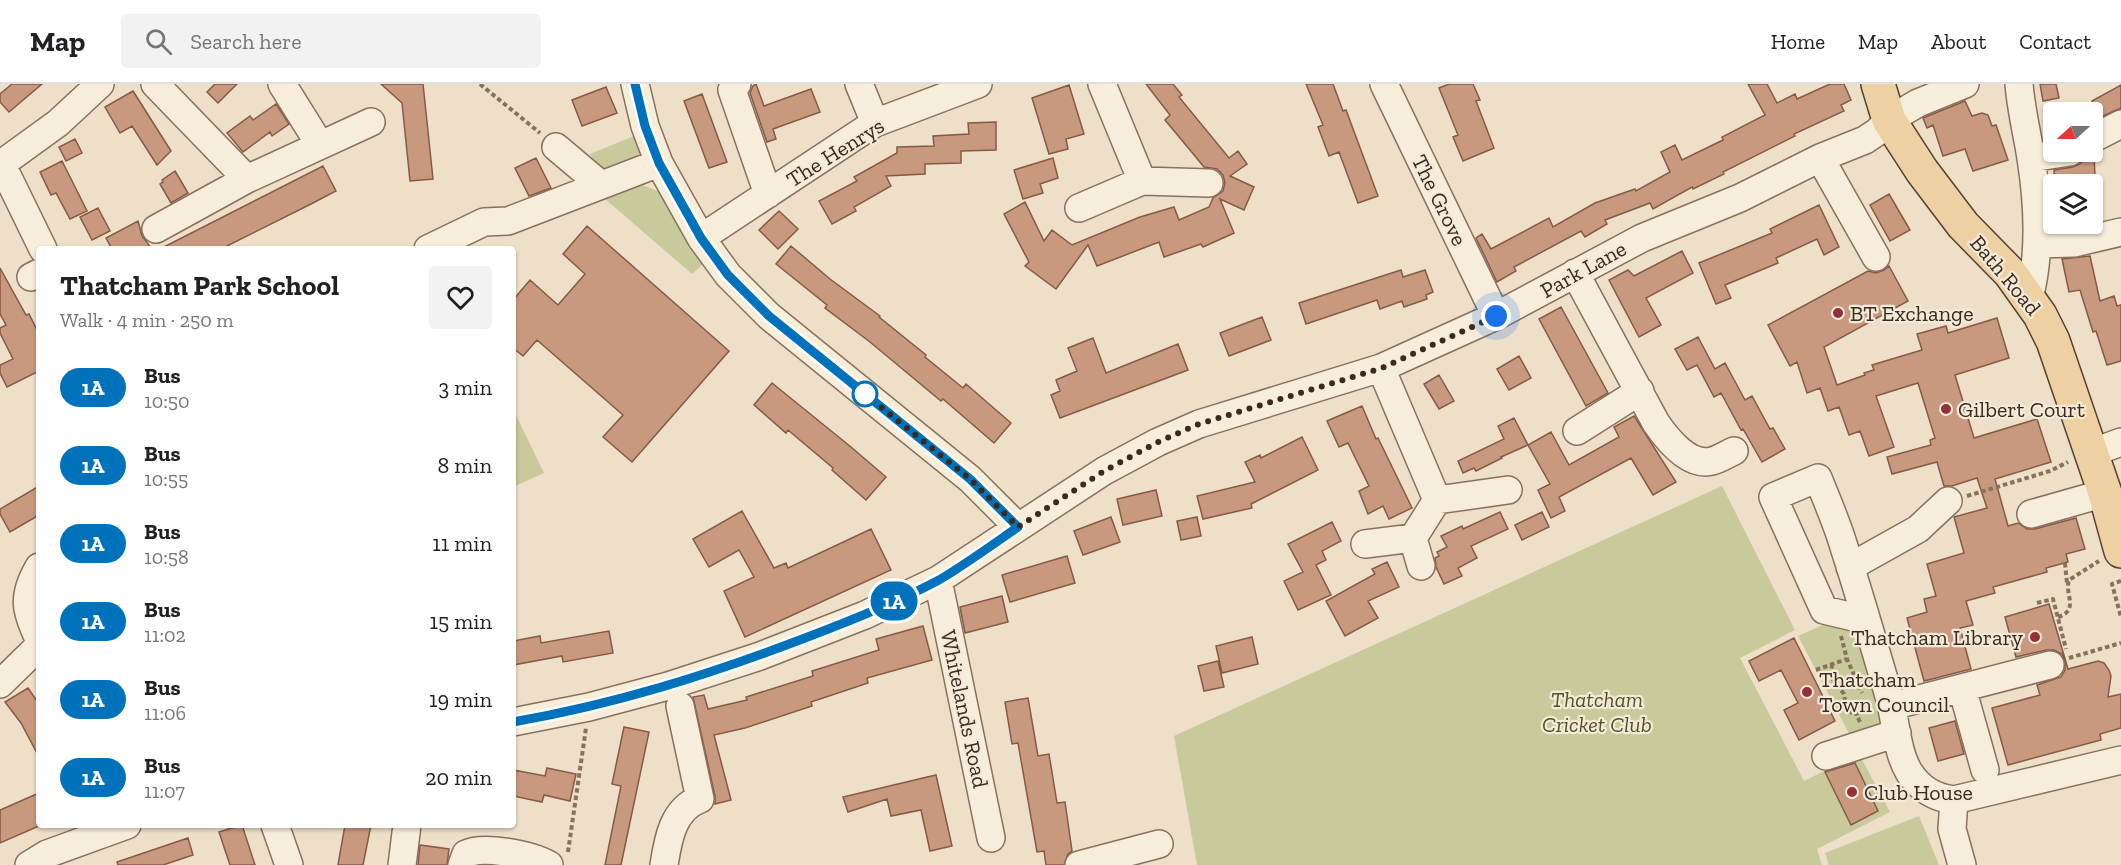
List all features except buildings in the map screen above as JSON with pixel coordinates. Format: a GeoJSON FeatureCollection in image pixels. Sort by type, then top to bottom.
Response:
{"type":"FeatureCollection","features":[{"type":"Feature","properties":{"kind":"main road","name":"Bath Road"},"geometry":{"type":"LineString","coordinates":[[1878,84],[1889,120],[1904,145],[1963,225],[2010,273],[2040,315],[2053,341],[2091,453],[2113,509],[2111,555]]}},
{"type":"Feature","properties":{"kind":"street"},"geometry":{"type":"LineString","coordinates":[[42,246],[1,165],[58,123],[100,84]]}},
{"type":"Feature","properties":{"kind":"street"},"geometry":{"type":"LineString","coordinates":[[155,84],[247,179]]}},
{"type":"Feature","properties":{"kind":"street"},"geometry":{"type":"LineString","coordinates":[[282,84],[320,145]]}},
{"type":"Feature","properties":{"kind":"street"},"geometry":{"type":"LineString","coordinates":[[635,84],[645,126],[659,163],[701,238],[728,275],[769,316],[970,479],[1018,527]]}},
{"type":"Feature","properties":{"kind":"street"},"geometry":{"type":"LineString","coordinates":[[737,84],[732,90],[768,194]]}},
{"type":"Feature","properties":{"kind":"street"},"geometry":{"type":"LineString","coordinates":[[859,84],[875,123]]}},
{"type":"Feature","properties":{"kind":"street","name":"The Henrys"},"geometry":{"type":"LineString","coordinates":[[701,238],[875,123],[978,84]]}},
{"type":"Feature","properties":{"kind":"street"},"geometry":{"type":"LineString","coordinates":[[1102,84],[1142,181]]}},
{"type":"Feature","properties":{"kind":"street","name":"The Grove"},"geometry":{"type":"LineString","coordinates":[[1384,84],[1496,316]]}},
{"type":"Feature","properties":{"kind":"street","name":"Park Lane"},"geometry":{"type":"LineString","coordinates":[[516,721],[589,707],[668,687],[760,656],[865,615],[938,580],[1104,471],[1158,442],[1199,424],[1382,368],[1496,316],[1642,238],[1740,198],[1820,158],[1872,136],[1889,120],[1918,103],[1965,84]]}},
{"type":"Feature","properties":{"kind":"street"},"geometry":{"type":"LineString","coordinates":[[2016,91],[2031,158],[2037,244],[2034,280],[2029,298]]}},
{"type":"Feature","properties":{"kind":"street"},"geometry":{"type":"LineString","coordinates":[[156,229],[247,179],[371,122]]}},
{"type":"Feature","properties":{"kind":"street"},"geometry":{"type":"LineString","coordinates":[[2103,134],[2121,124]]}},
{"type":"Feature","properties":{"kind":"street"},"geometry":{"type":"LineString","coordinates":[[556,147],[601,185]]}},
{"type":"Feature","properties":{"kind":"street"},"geometry":{"type":"LineString","coordinates":[[2031,158],[2043,156]]}},
{"type":"Feature","properties":{"kind":"street"},"geometry":{"type":"LineString","coordinates":[[1820,158],[1876,257]]}},
{"type":"Feature","properties":{"kind":"street"},"geometry":{"type":"LineString","coordinates":[[434,246],[483,222],[508,221],[659,163]]}},
{"type":"Feature","properties":{"kind":"street"},"geometry":{"type":"LineString","coordinates":[[1079,208],[1142,181],[1209,183]]}},
{"type":"Feature","properties":{"kind":"street"},"geometry":{"type":"LineString","coordinates":[[2037,244],[2074,243],[2121,232]]}},
{"type":"Feature","properties":{"kind":"street"},"geometry":{"type":"LineString","coordinates":[[1575,273],[1659,427],[1686,454],[1697,460],[1714,461],[1734,451]]}},
{"type":"Feature","properties":{"kind":"street"},"geometry":{"type":"LineString","coordinates":[[1382,368],[1437,500]]}},
{"type":"Feature","properties":{"kind":"street"},"geometry":{"type":"LineString","coordinates":[[1577,431],[1640,391]]}},
{"type":"Feature","properties":{"kind":"street"},"geometry":{"type":"LineString","coordinates":[[2091,453],[2121,442]]}},
{"type":"Feature","properties":{"kind":"street"},"geometry":{"type":"LineString","coordinates":[[1866,620],[1824,610],[1773,496],[1818,478],[1847,556],[1892,706],[1903,759],[1917,782],[1937,796],[1954,800],[2121,760]]}},
{"type":"Feature","properties":{"kind":"street"},"geometry":{"type":"LineString","coordinates":[[1421,566],[1413,538],[1437,500],[1508,490]]}},
{"type":"Feature","properties":{"kind":"street"},"geometry":{"type":"LineString","coordinates":[[1847,556],[1918,529],[1948,501]]}},
{"type":"Feature","properties":{"kind":"street"},"geometry":{"type":"LineString","coordinates":[[2031,514],[2113,509]]}},
{"type":"Feature","properties":{"kind":"street"},"geometry":{"type":"LineString","coordinates":[[1365,544],[1413,538]]}},
{"type":"Feature","properties":{"kind":"street"},"geometry":{"type":"LineString","coordinates":[[36,573],[28,590],[26,603],[28,616],[36,633]]}},
{"type":"Feature","properties":{"kind":"street","name":"Whitelands Road"},"geometry":{"type":"LineString","coordinates":[[938,580],[991,838]]}},
{"type":"Feature","properties":{"kind":"street"},"geometry":{"type":"LineString","coordinates":[[0,684],[36,649]]}},
{"type":"Feature","properties":{"kind":"street"},"geometry":{"type":"LineString","coordinates":[[1892,706],[2059,662]]}},
{"type":"Feature","properties":{"kind":"street"},"geometry":{"type":"LineString","coordinates":[[1962,688],[1984,770]]}},
{"type":"Feature","properties":{"kind":"street"},"geometry":{"type":"LineString","coordinates":[[664,865],[670,836],[681,812],[689,803],[700,799],[680,706]]}},
{"type":"Feature","properties":{"kind":"street"},"geometry":{"type":"LineString","coordinates":[[1826,756],[1898,733]]}},
{"type":"Feature","properties":{"kind":"street"},"geometry":{"type":"LineString","coordinates":[[1954,800],[1952,829],[1962,865]]}},
{"type":"Feature","properties":{"kind":"street"},"geometry":{"type":"LineString","coordinates":[[29,865],[47,854],[119,828]]}},
{"type":"Feature","properties":{"kind":"street"},"geometry":{"type":"LineString","coordinates":[[276,828],[289,865]]}},
{"type":"Feature","properties":{"kind":"street"},"geometry":{"type":"LineString","coordinates":[[402,865],[407,828]]}},
{"type":"Feature","properties":{"kind":"street"},"geometry":{"type":"LineString","coordinates":[[1079,865],[1159,844]]}},
{"type":"Feature","properties":{"kind":"street"},"geometry":{"type":"LineString","coordinates":[[462,865],[466,854],[484,850],[558,863]]}},
{"type":"Feature","properties":{"kind":"path"},"geometry":{"type":"LineString","coordinates":[[480,84],[556,147]]}},
{"type":"Feature","properties":{"kind":"path"},"geometry":{"type":"LineString","coordinates":[[1948,501],[2050,471],[2091,453]]}},
{"type":"Feature","properties":{"kind":"path"},"geometry":{"type":"LineString","coordinates":[[2067,585],[2069,580],[2092,563],[2111,555]]}},
{"type":"Feature","properties":{"kind":"path"},"geometry":{"type":"LineString","coordinates":[[2058,618],[2069,609],[2070,602],[2064,563]]}},
{"type":"Feature","properties":{"kind":"path"},"geometry":{"type":"LineString","coordinates":[[2121,582],[2112,584],[2121,617]]}},
{"type":"Feature","properties":{"kind":"path"},"geometry":{"type":"LineString","coordinates":[[2037,603],[2053,599],[2058,618],[2059,662],[2121,643]]}},
{"type":"Feature","properties":{"kind":"path"},"geometry":{"type":"LineString","coordinates":[[1832,664],[1831,677],[1844,694],[1846,708],[1852,714],[1856,714],[1868,707],[1847,658],[1840,631]]}},
{"type":"Feature","properties":{"kind":"path"},"geometry":{"type":"LineString","coordinates":[[1816,670],[1847,658]]}},
{"type":"Feature","properties":{"kind":"path"},"geometry":{"type":"LineString","coordinates":[[558,863],[589,707]]}},
{"type":"Feature","properties":{"kind":"path"},"geometry":{"type":"LineString","coordinates":[[1856,714],[1869,742]]}},
{"type":"Feature","properties":{"kind":"green space"},"geometry":{"type":"Polygon","coordinates":[[[639,134],[641,153],[624,166],[613,169],[603,168],[590,154],[639,134]]]}},
{"type":"Feature","properties":{"kind":"green space"},"geometry":{"type":"Polygon","coordinates":[[[642,185],[660,192],[667,201],[703,264],[692,274],[604,198],[611,193],[642,185]]]}},
{"type":"Feature","properties":{"kind":"green space"},"geometry":{"type":"Polygon","coordinates":[[[516,415],[544,473],[516,486],[516,415]]]}},
{"type":"Feature","properties":{"kind":"green space","name":"Thatcham Cricket Club"},"geometry":{"type":"Polygon","coordinates":[[[1722,486],[1795,630],[1740,658],[1804,781],[1859,754],[1890,812],[1817,849],[1822,865],[1197,865],[1174,736],[1722,486]]]}},
{"type":"Feature","properties":{"kind":"green space"},"geometry":{"type":"Polygon","coordinates":[[[1834,620],[1857,631],[1886,724],[1853,741],[1798,636],[1834,620]]]}},
{"type":"Feature","properties":{"kind":"green space"},"geometry":{"type":"Polygon","coordinates":[[[1919,816],[1939,865],[1829,865],[1825,853],[1919,816]]]}},
{"type":"Feature","properties":{"kind":"bus line","name":"1A"},"geometry":{"type":"LineString","coordinates":[[516,721],[589,707],[668,687],[760,656],[865,615],[938,580],[1018,527],[970,479],[769,316],[728,275],[701,238],[659,163],[645,126],[635,84]]}},
{"type":"Feature","properties":{"kind":"place","name":"BT Exchange"},"geometry":{"type":"Point","coordinates":[1838,313]}},
{"type":"Feature","properties":{"kind":"place","name":"Gilbert Court"},"geometry":{"type":"Point","coordinates":[1946,409]}},
{"type":"Feature","properties":{"kind":"place","name":"Thatcham Library"},"geometry":{"type":"Point","coordinates":[2035,637]}},
{"type":"Feature","properties":{"kind":"place","name":"Thatcham Town Council"},"geometry":{"type":"Point","coordinates":[1807,692]}},
{"type":"Feature","properties":{"kind":"place","name":"Club House"},"geometry":{"type":"Point","coordinates":[1852,792]}},
{"type":"Feature","properties":{"kind":"route"},"geometry":{"type":"LineString","coordinates":[[865,394],[970,479],[1018,527],[1104,471],[1158,442],[1199,424],[1382,368],[1496,316]]}}]}
